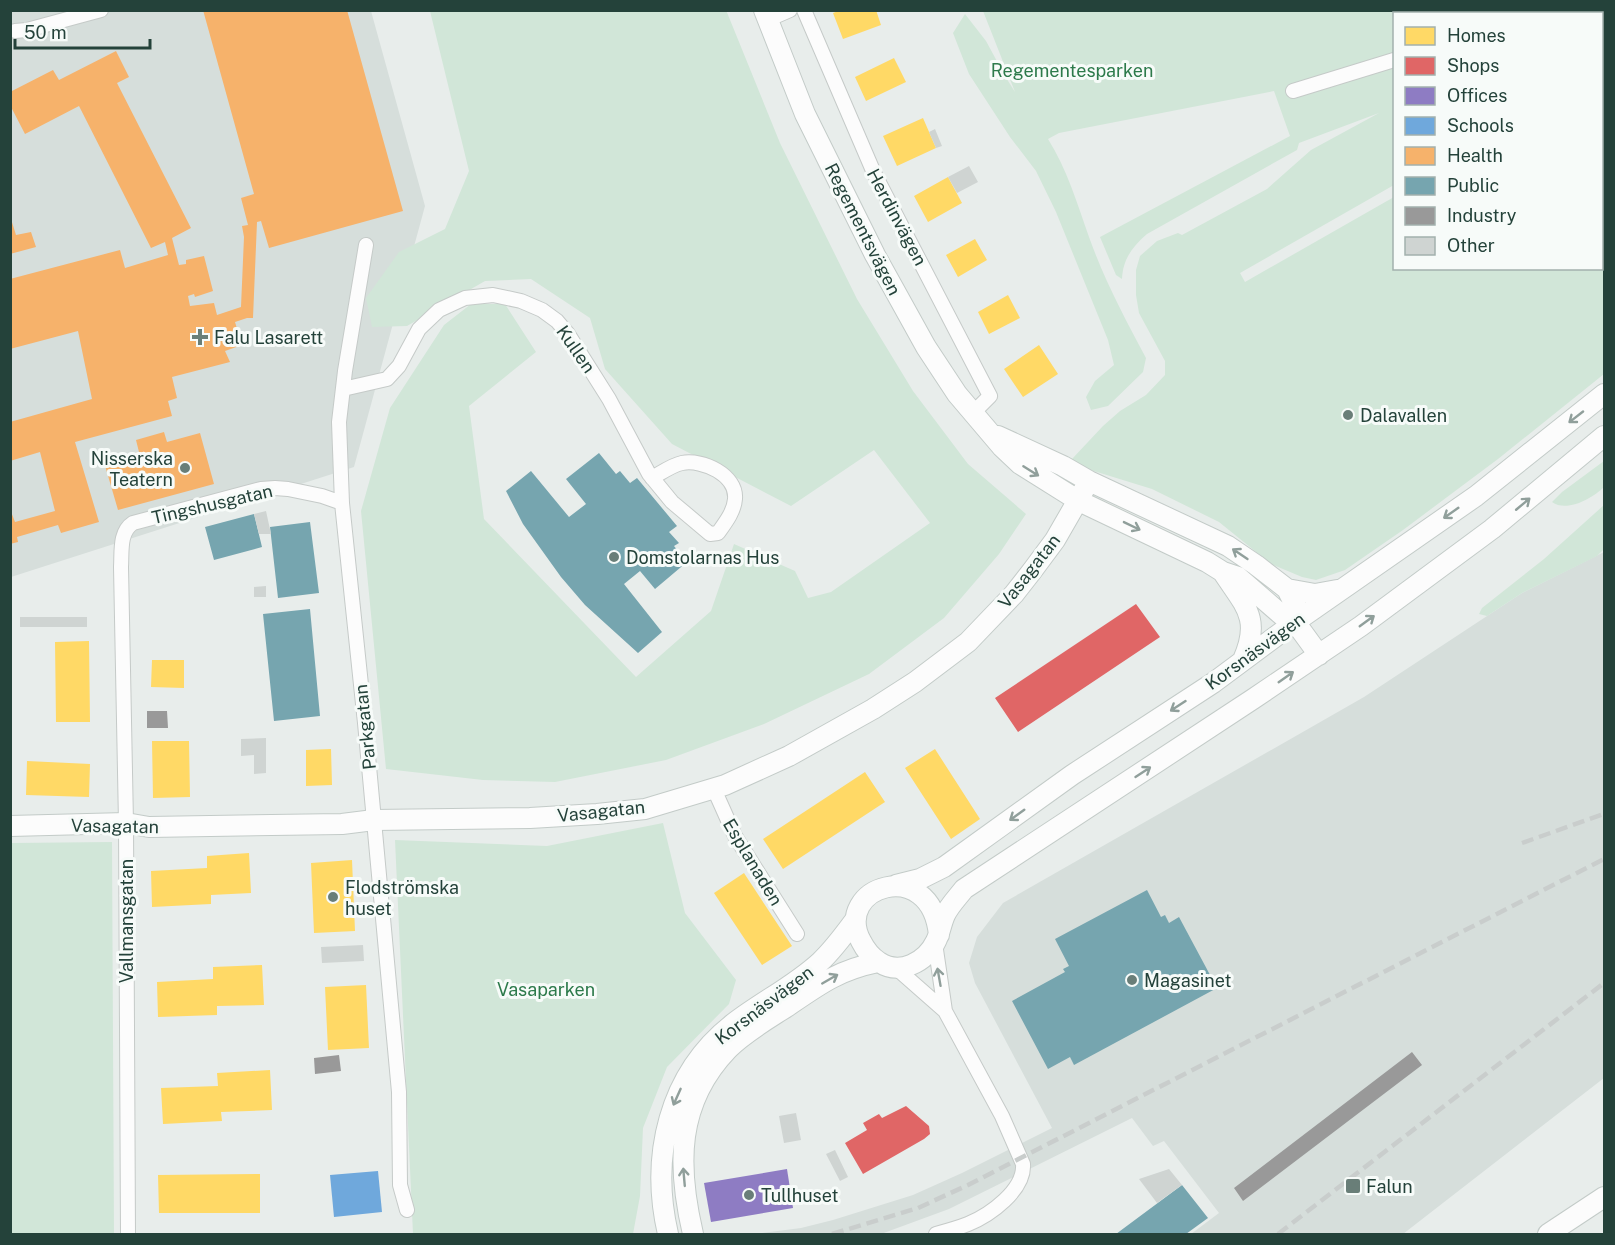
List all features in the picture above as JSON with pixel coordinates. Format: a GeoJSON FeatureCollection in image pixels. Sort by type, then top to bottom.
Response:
{"type":"FeatureCollection","features":[{"type":"Feature","properties":{"kind":"street"},"geometry":{"type":"LineString","coordinates":[[15,30],[27,30],[101,10]]}},
{"type":"Feature","properties":{"kind":"street"},"geometry":{"type":"LineString","coordinates":[[765,15],[790,10]]}},
{"type":"Feature","properties":{"kind":"street","name":"Herdinvägen"},"geometry":{"type":"LineString","coordinates":[[804,10],[874,173],[990,396],[973,413]]}},
{"type":"Feature","properties":{"kind":"street","name":"Regementsvägen"},"geometry":{"type":"LineString","coordinates":[[765,15],[805,114],[875,255],[926,347],[957,394],[1002,447],[1020,464],[1079,501],[1207,562],[1223,572],[1238,577],[1284,617],[1295,622]]}},
{"type":"Feature","properties":{"kind":"street"},"geometry":{"type":"LineString","coordinates":[[1293,91],[1393,61]]}},
{"type":"Feature","properties":{"kind":"street","name":"Parkgatan"},"geometry":{"type":"LineString","coordinates":[[366,245],[339,422],[342,503],[375,820],[399,1092],[400,1185],[407,1210]]}},
{"type":"Feature","properties":{"kind":"street","name":"Kullen"},"geometry":{"type":"LineString","coordinates":[[343,389],[387,379],[399,366],[419,329],[439,310],[465,298],[474,297],[493,295],[521,301],[542,310],[557,321],[568,334],[609,399],[652,478],[672,502],[710,534],[718,532],[732,510],[735,492],[728,480],[709,466],[682,463],[652,478]]}},
{"type":"Feature","properties":{"kind":"street","name":"Korsnäsvägen"},"geometry":{"type":"LineString","coordinates":[[893,885],[920,879],[944,867],[1072,775],[1213,683],[1295,622],[1476,496],[1605,394]]}},
{"type":"Feature","properties":{"kind":"street","name":"Regementsvägen"},"geometry":{"type":"LineString","coordinates":[[990,432],[1228,546],[1287,589]]}},
{"type":"Feature","properties":{"kind":"street","name":"Korsnäsvägen"},"geometry":{"type":"LineString","coordinates":[[937,939],[944,917],[964,889],[1319,655],[1492,529],[1605,436]]}},
{"type":"Feature","properties":{"kind":"street","name":"Vasagatan"},"geometry":{"type":"LineString","coordinates":[[10,826],[126,824],[149,827],[530,818],[627,811],[682,799],[714,789],[789,756],[873,709],[942,663],[968,642],[1014,594],[1055,540],[1089,481]]}},
{"type":"Feature","properties":{"kind":"street","name":"Tingshusgatan"},"geometry":{"type":"LineString","coordinates":[[123,536],[128,526],[133,523],[261,489],[288,489],[342,503]]}},
{"type":"Feature","properties":{"kind":"street","name":"Vallmansgatan"},"geometry":{"type":"LineString","coordinates":[[123,536],[121,567],[126,824],[128,1234]]}},
{"type":"Feature","properties":{"kind":"street"},"geometry":{"type":"LineString","coordinates":[[1223,572],[1249,612],[1252,629],[1243,660]]}},
{"type":"Feature","properties":{"kind":"street"},"geometry":{"type":"LineString","coordinates":[[1287,589],[1315,594],[1343,588]]}},
{"type":"Feature","properties":{"kind":"street"},"geometry":{"type":"LineString","coordinates":[[1287,589],[1296,607],[1295,622],[1319,655]]}},
{"type":"Feature","properties":{"kind":"street","name":"Esplanaden"},"geometry":{"type":"LineString","coordinates":[[714,789],[735,836],[797,934]]}},
{"type":"Feature","properties":{"kind":"street"},"geometry":{"type":"LineString","coordinates":[[936,1234],[969,1224],[992,1210],[1018,1187],[1023,1164],[1002,1116],[945,1011],[937,939],[938,921],[930,905],[911,890],[893,885],[877,890],[859,909],[855,920],[862,944],[945,1011]]}},
{"type":"Feature","properties":{"kind":"street","name":"Korsnäsvägen"},"geometry":{"type":"LineString","coordinates":[[668,1234],[660,1178],[668,1124],[683,1084],[695,1065],[717,1039],[733,1024],[818,964],[855,920]]}},
{"type":"Feature","properties":{"kind":"street"},"geometry":{"type":"LineString","coordinates":[[886,964],[910,966],[920,962],[937,939]]}},
{"type":"Feature","properties":{"kind":"street","name":"Korsnäsvägen"},"geometry":{"type":"LineString","coordinates":[[693,1234],[684,1179],[682,1148],[695,1099],[712,1069],[730,1048],[760,1024],[834,975],[858,966],[886,964]]}},
{"type":"Feature","properties":{"kind":"street"},"geometry":{"type":"LineString","coordinates":[[1548,1234],[1605,1197]]}},
{"type":"Feature","properties":{"kind":"shaded area","name":"Falu Lasarett"},"geometry":{"type":"Polygon","coordinates":[[[11,11],[371,11],[425,206],[354,467],[11,577],[11,11]]]}},
{"type":"Feature","properties":{"kind":"shaded area"},"geometry":{"type":"Polygon","coordinates":[[[1604,552],[1604,1078],[1403,1234],[1191,1234],[1219,1213],[1164,1141],[1153,1146],[1132,1118],[949,1209],[881,1234],[755,1234],[801,1228],[913,1195],[1052,1128],[975,983],[969,963],[977,937],[1003,903],[1364,697],[1522,593],[1604,552]]]}},
{"type":"Feature","properties":{"kind":"green space"},"geometry":{"type":"Polygon","coordinates":[[[726,10],[780,143],[857,299],[913,391],[968,464],[1026,514],[999,554],[944,618],[869,674],[764,724],[666,760],[555,782],[483,780],[386,769],[361,511],[390,408],[444,325],[471,304],[505,304],[536,352],[469,406],[484,519],[636,677],[711,611],[734,544],[795,571],[808,598],[831,592],[930,523],[874,450],[791,506],[672,444],[605,369],[590,318],[531,279],[485,281],[407,326],[372,327],[366,298],[399,252],[445,229],[469,171],[430,11],[726,10]]]}},
{"type":"Feature","properties":{"kind":"green space","name":"Regementesparken"},"geometry":{"type":"Polygon","coordinates":[[[983,11],[1529,11],[1393,12],[1393,186],[1240,273],[1245,282],[1393,198],[1393,270],[1603,270],[1604,20],[1604,374],[1498,459],[1345,570],[1316,580],[1302,577],[1271,564],[1219,522],[1152,489],[1071,464],[1072,459],[1103,426],[1120,411],[1146,395],[1165,375],[1165,361],[1139,313],[1136,270],[1140,256],[1157,241],[1178,233],[1182,235],[1267,189],[1311,150],[1379,113],[1299,143],[1297,150],[1147,234],[1129,254],[1124,265],[1122,279],[1116,275],[1100,237],[1290,136],[1274,91],[1059,133],[1048,139],[1066,174],[1108,283],[1146,358],[1143,372],[1108,406],[1091,410],[1086,397],[1095,381],[1114,365],[1108,340],[1056,212],[1036,171],[1010,137],[969,74],[953,33],[965,14],[986,41],[1015,92],[983,11]]]}},
{"type":"Feature","properties":{"kind":"green space"},"geometry":{"type":"Polygon","coordinates":[[[1604,461],[1604,487],[1599,491],[1580,503],[1572,505],[1558,505],[1552,502],[1562,492],[1604,461]]]}},
{"type":"Feature","properties":{"kind":"green space"},"geometry":{"type":"Polygon","coordinates":[[[1604,505],[1604,549],[1597,556],[1522,593],[1487,616],[1479,614],[1482,608],[1544,559],[1604,505]]]}},
{"type":"Feature","properties":{"kind":"green space","name":"Vasaparken"},"geometry":{"type":"Polygon","coordinates":[[[663,823],[685,913],[736,980],[729,1004],[667,1067],[643,1128],[640,1196],[633,1234],[413,1234],[395,840],[547,846],[663,823]]]}},
{"type":"Feature","properties":{"kind":"green space"},"geometry":{"type":"Polygon","coordinates":[[[112,842],[114,1234],[11,1234],[11,843],[112,842]]]}},
{"type":"Feature","properties":{"kind":"building: Homes"},"geometry":{"type":"Polygon","coordinates":[[[841,10],[876,10],[881,25],[843,39],[833,13],[841,10]]]}},
{"type":"Feature","properties":{"kind":"building: Homes"},"geometry":{"type":"Polygon","coordinates":[[[894,58],[906,82],[866,101],[855,77],[894,58]]]}},
{"type":"Feature","properties":{"kind":"building: Homes"},"geometry":{"type":"Polygon","coordinates":[[[923,118],[936,148],[897,166],[883,136],[923,118]]]}},
{"type":"Feature","properties":{"kind":"building: Homes"},"geometry":{"type":"Polygon","coordinates":[[[948,177],[962,203],[928,222],[914,196],[948,177]]]}},
{"type":"Feature","properties":{"kind":"building: Homes"},"geometry":{"type":"Polygon","coordinates":[[[975,239],[987,260],[958,277],[946,255],[975,239]]]}},
{"type":"Feature","properties":{"kind":"building: Homes"},"geometry":{"type":"Polygon","coordinates":[[[1008,295],[1020,318],[989,334],[978,312],[1008,295]]]}},
{"type":"Feature","properties":{"kind":"building: Homes"},"geometry":{"type":"Polygon","coordinates":[[[1039,345],[1058,374],[1023,397],[1004,369],[1039,345]]]}},
{"type":"Feature","properties":{"kind":"building: Homes"},"geometry":{"type":"Polygon","coordinates":[[[89,641],[90,722],[56,722],[55,642],[89,641]]]}},
{"type":"Feature","properties":{"kind":"building: Homes"},"geometry":{"type":"Polygon","coordinates":[[[152,660],[184,660],[184,688],[151,687],[152,660]]]}},
{"type":"Feature","properties":{"kind":"building: Homes"},"geometry":{"type":"Polygon","coordinates":[[[152,741],[189,741],[190,797],[153,798],[152,741]]]}},
{"type":"Feature","properties":{"kind":"building: Homes"},"geometry":{"type":"Polygon","coordinates":[[[331,749],[332,785],[306,786],[306,750],[331,749]]]}},
{"type":"Feature","properties":{"kind":"building: Homes"},"geometry":{"type":"Polygon","coordinates":[[[935,749],[980,819],[951,839],[905,768],[935,749]]]}},
{"type":"Feature","properties":{"kind":"building: Homes"},"geometry":{"type":"Polygon","coordinates":[[[27,761],[90,764],[89,797],[26,795],[27,761]]]}},
{"type":"Feature","properties":{"kind":"building: Homes"},"geometry":{"type":"Polygon","coordinates":[[[865,772],[885,802],[783,869],[763,839],[865,772]]]}},
{"type":"Feature","properties":{"kind":"building: Homes"},"geometry":{"type":"Polygon","coordinates":[[[249,853],[251,893],[211,895],[211,904],[152,907],[151,871],[207,868],[207,856],[249,853]]]}},
{"type":"Feature","properties":{"kind":"building: Homes","name":"Flodströmska huset"},"geometry":{"type":"Polygon","coordinates":[[[352,860],[355,931],[314,933],[311,863],[352,860]]]}},
{"type":"Feature","properties":{"kind":"building: Homes"},"geometry":{"type":"Polygon","coordinates":[[[744,873],[792,946],[762,965],[714,893],[744,873]]]}},
{"type":"Feature","properties":{"kind":"building: Homes"},"geometry":{"type":"Polygon","coordinates":[[[262,965],[264,1005],[217,1006],[217,1015],[158,1017],[157,982],[213,979],[213,967],[262,965]]]}},
{"type":"Feature","properties":{"kind":"building: Homes"},"geometry":{"type":"Polygon","coordinates":[[[366,985],[369,1048],[328,1050],[325,987],[366,985]]]}},
{"type":"Feature","properties":{"kind":"building: Homes"},"geometry":{"type":"Polygon","coordinates":[[[270,1070],[272,1110],[221,1112],[222,1121],[163,1124],[161,1088],[218,1086],[217,1073],[270,1070]]]}},
{"type":"Feature","properties":{"kind":"building: Homes"},"geometry":{"type":"Polygon","coordinates":[[[260,1174],[260,1213],[159,1213],[158,1175],[260,1174]]]}},
{"type":"Feature","properties":{"kind":"building: Shops"},"geometry":{"type":"Polygon","coordinates":[[[1136,604],[1160,637],[1018,732],[995,698],[1136,604]]]}},
{"type":"Feature","properties":{"kind":"building: Shops"},"geometry":{"type":"Polygon","coordinates":[[[906,1106],[929,1126],[930,1134],[863,1174],[845,1143],[867,1130],[863,1123],[879,1114],[882,1118],[906,1106]]]}},
{"type":"Feature","properties":{"kind":"building: Offices","name":"Tullhuset"},"geometry":{"type":"Polygon","coordinates":[[[787,1169],[793,1208],[711,1222],[704,1183],[787,1169]]]}},
{"type":"Feature","properties":{"kind":"building: Schools"},"geometry":{"type":"Polygon","coordinates":[[[378,1171],[382,1212],[334,1217],[330,1175],[378,1171]]]}},
{"type":"Feature","properties":{"kind":"building: Health"},"geometry":{"type":"Polygon","coordinates":[[[203,10],[347,10],[403,211],[269,248],[261,221],[257,222],[253,318],[235,322],[242,345],[225,351],[230,362],[172,377],[177,398],[168,401],[172,416],[75,442],[99,522],[61,533],[58,525],[17,537],[18,542],[10,544],[10,509],[15,522],[55,511],[40,452],[10,461],[10,422],[92,399],[78,331],[10,349],[10,279],[120,250],[125,268],[168,255],[165,242],[151,248],[79,106],[25,134],[10,105],[10,92],[53,70],[59,80],[116,51],[129,77],[117,83],[191,228],[172,238],[179,265],[186,264],[186,260],[204,256],[213,291],[195,297],[194,294],[188,296],[190,306],[214,303],[217,315],[241,307],[244,237],[242,226],[248,225],[241,198],[254,194],[203,10]]]}},
{"type":"Feature","properties":{"kind":"building: Health"},"geometry":{"type":"Polygon","coordinates":[[[11,219],[16,235],[31,232],[36,247],[10,254],[11,219]]]}},
{"type":"Feature","properties":{"kind":"building: Health"},"geometry":{"type":"Polygon","coordinates":[[[164,432],[167,442],[200,433],[214,484],[118,510],[104,462],[139,452],[136,440],[164,432]]]}},
{"type":"Feature","properties":{"kind":"building: Public","name":"Domstolarnas Hus"},"geometry":{"type":"Polygon","coordinates":[[[599,453],[616,474],[620,471],[630,483],[637,478],[677,526],[669,532],[679,543],[674,546],[687,562],[655,589],[640,571],[624,584],[662,632],[638,653],[585,605],[561,577],[523,524],[506,491],[531,471],[569,517],[586,504],[566,479],[599,453]]]}},
{"type":"Feature","properties":{"kind":"building: Public"},"geometry":{"type":"Polygon","coordinates":[[[254,514],[262,547],[214,560],[205,527],[254,514]]]}},
{"type":"Feature","properties":{"kind":"building: Public"},"geometry":{"type":"Polygon","coordinates":[[[310,522],[319,593],[278,598],[270,527],[310,522]]]}},
{"type":"Feature","properties":{"kind":"building: Public"},"geometry":{"type":"Polygon","coordinates":[[[310,609],[320,716],[274,721],[263,614],[310,609]]]}},
{"type":"Feature","properties":{"kind":"building: Public","name":"Magasinet"},"geometry":{"type":"Polygon","coordinates":[[[1147,890],[1161,917],[1165,915],[1169,923],[1179,917],[1217,988],[1074,1065],[1070,1057],[1048,1069],[1012,1001],[1065,972],[1063,969],[1069,966],[1055,939],[1147,890]]]}},
{"type":"Feature","properties":{"kind":"building: Public"},"geometry":{"type":"Polygon","coordinates":[[[1182,1185],[1208,1218],[1186,1234],[1116,1234],[1182,1185]]]}},
{"type":"Feature","properties":{"kind":"building: Industry"},"geometry":{"type":"Polygon","coordinates":[[[147,711],[167,711],[168,728],[147,728],[147,711]]]}},
{"type":"Feature","properties":{"kind":"building: Industry"},"geometry":{"type":"Polygon","coordinates":[[[1412,1052],[1422,1065],[1243,1201],[1234,1188],[1412,1052]]]}},
{"type":"Feature","properties":{"kind":"building: Industry"},"geometry":{"type":"Polygon","coordinates":[[[339,1055],[341,1071],[315,1074],[314,1058],[339,1055]]]}},
{"type":"Feature","properties":{"kind":"building: Other"},"geometry":{"type":"Polygon","coordinates":[[[935,129],[942,146],[936,148],[929,132],[935,129]]]}},
{"type":"Feature","properties":{"kind":"building: Other"},"geometry":{"type":"Polygon","coordinates":[[[969,166],[978,182],[957,193],[948,177],[969,166]]]}},
{"type":"Feature","properties":{"kind":"building: Other"},"geometry":{"type":"Polygon","coordinates":[[[266,511],[271,534],[259,534],[254,514],[266,511]]]}},
{"type":"Feature","properties":{"kind":"building: Other"},"geometry":{"type":"Polygon","coordinates":[[[266,586],[266,597],[254,597],[254,587],[266,586]]]}},
{"type":"Feature","properties":{"kind":"building: Other"},"geometry":{"type":"Polygon","coordinates":[[[20,617],[87,617],[87,627],[20,627],[20,617]]]}},
{"type":"Feature","properties":{"kind":"building: Other"},"geometry":{"type":"Polygon","coordinates":[[[266,738],[266,773],[254,774],[254,755],[241,756],[241,739],[266,738]]]}},
{"type":"Feature","properties":{"kind":"building: Other"},"geometry":{"type":"Polygon","coordinates":[[[363,945],[364,961],[322,963],[321,947],[363,945]]]}},
{"type":"Feature","properties":{"kind":"building: Other"},"geometry":{"type":"Polygon","coordinates":[[[796,1113],[801,1140],[784,1143],[779,1116],[796,1113]]]}},
{"type":"Feature","properties":{"kind":"building: Other"},"geometry":{"type":"Polygon","coordinates":[[[835,1150],[848,1177],[840,1181],[826,1154],[835,1150]]]}},
{"type":"Feature","properties":{"kind":"building: Other"},"geometry":{"type":"Polygon","coordinates":[[[1169,1169],[1182,1185],[1157,1203],[1139,1179],[1169,1169]]]}},
{"type":"Feature","properties":{"kind":"railway"},"geometry":{"type":"LineString","coordinates":[[1522,843],[1604,814]]}},
{"type":"Feature","properties":{"kind":"railway"},"geometry":{"type":"LineString","coordinates":[[832,1234],[918,1208],[968,1185],[1604,859]]}},
{"type":"Feature","properties":{"kind":"railway"},"geometry":{"type":"LineString","coordinates":[[1278,1234],[1604,983]]}},
{"type":"Feature","properties":{"kind":"place","name":"Falu Lasarett"},"geometry":{"type":"Point","coordinates":[200,337]}},
{"type":"Feature","properties":{"kind":"place","name":"Dalavallen"},"geometry":{"type":"Point","coordinates":[1348,415]}},
{"type":"Feature","properties":{"kind":"place","name":"Nisserska Teatern"},"geometry":{"type":"Point","coordinates":[185,468]}},
{"type":"Feature","properties":{"kind":"place","name":"Domstolarnas Hus"},"geometry":{"type":"Point","coordinates":[614,557]}},
{"type":"Feature","properties":{"kind":"place","name":"Flodströmska huset"},"geometry":{"type":"Point","coordinates":[333,897]}},
{"type":"Feature","properties":{"kind":"place","name":"Magasinet"},"geometry":{"type":"Point","coordinates":[1132,980]}},
{"type":"Feature","properties":{"kind":"place","name":"Falun"},"geometry":{"type":"Point","coordinates":[1353,1186]}},
{"type":"Feature","properties":{"kind":"place","name":"Tullhuset"},"geometry":{"type":"Point","coordinates":[749,1195]}}]}
